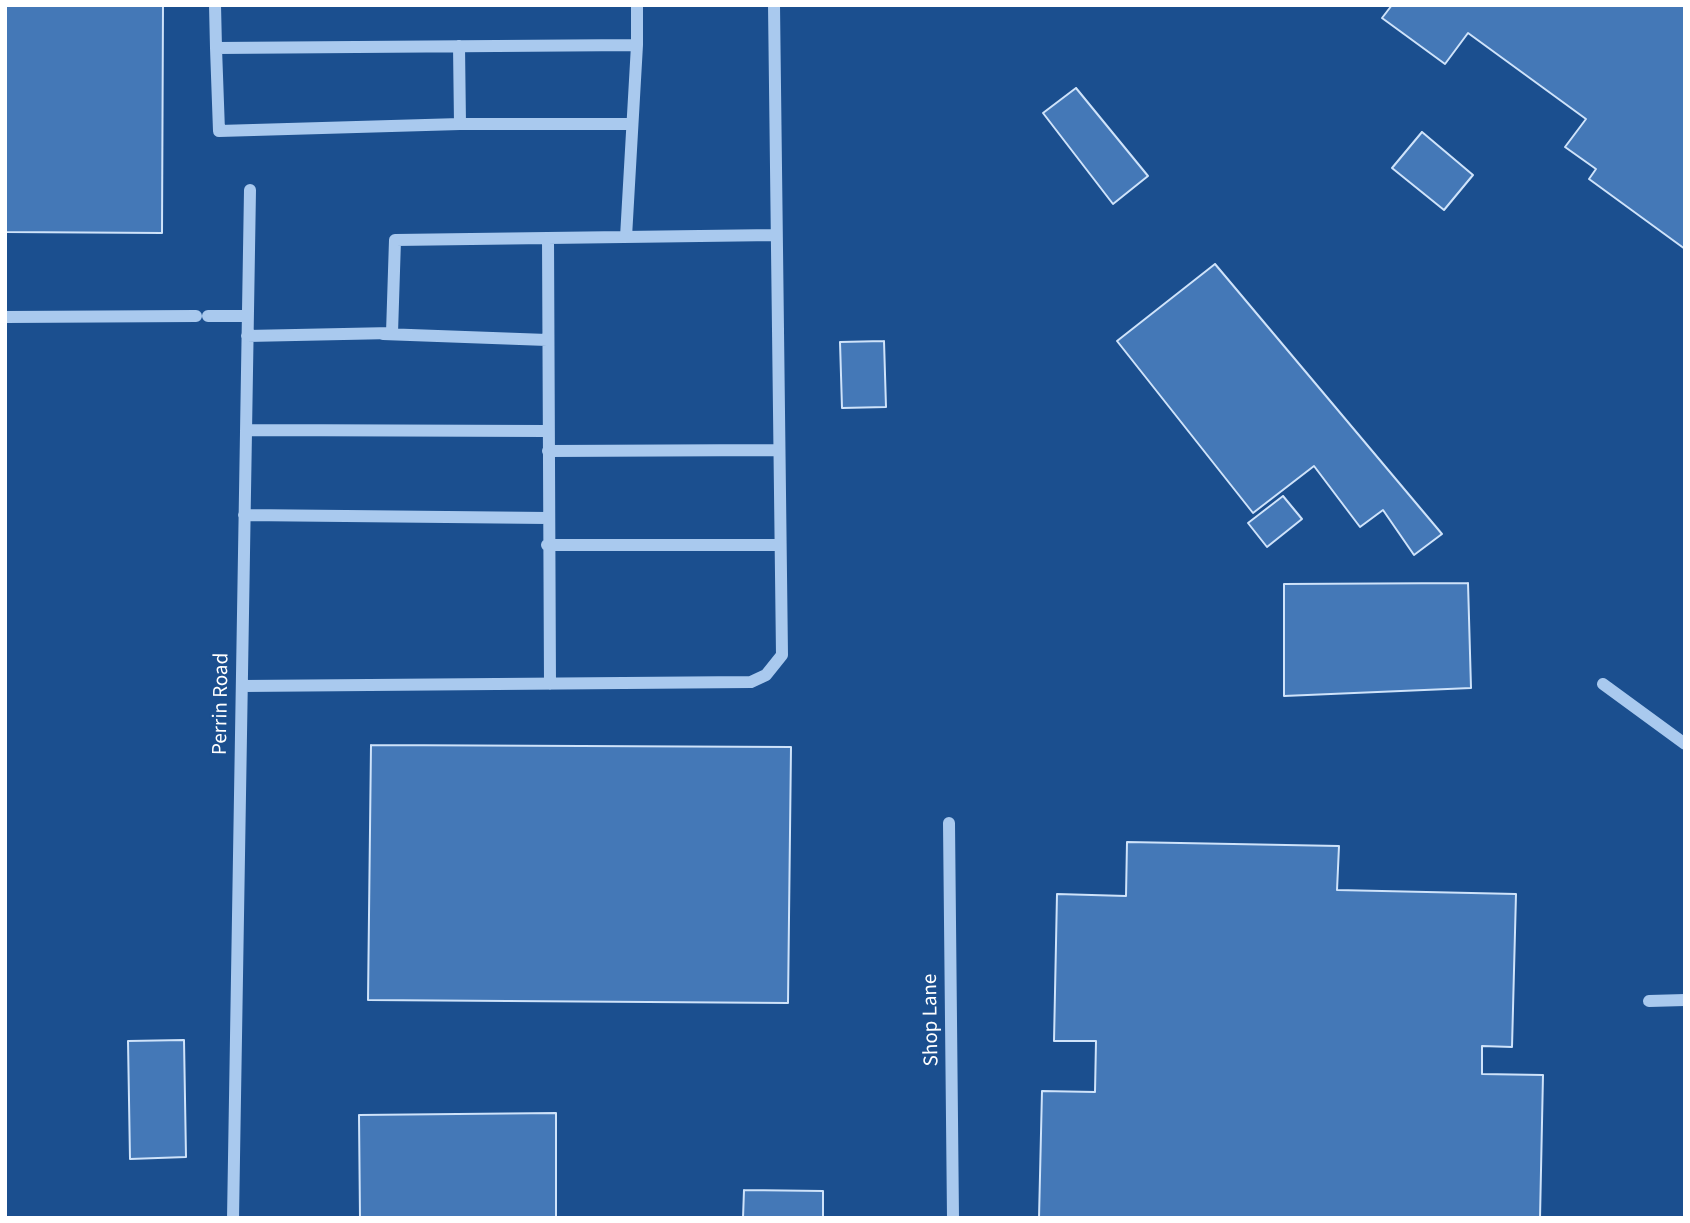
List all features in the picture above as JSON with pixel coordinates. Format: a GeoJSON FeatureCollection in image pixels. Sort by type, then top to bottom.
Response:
{"type":"FeatureCollection","features":[{"type":"Feature","properties":{"kind":"street"},"geometry":{"type":"LineString","coordinates":[[215,5],[219,131],[460,124],[632,124]]}},
{"type":"Feature","properties":{"kind":"street"},"geometry":{"type":"LineString","coordinates":[[626,237],[637,5]]}},
{"type":"Feature","properties":{"kind":"street"},"geometry":{"type":"LineString","coordinates":[[242,686],[751,682],[766,675],[782,655],[774,5]]}},
{"type":"Feature","properties":{"kind":"street"},"geometry":{"type":"LineString","coordinates":[[216,48],[637,44]]}},
{"type":"Feature","properties":{"kind":"street"},"geometry":{"type":"LineString","coordinates":[[459,46],[460,124]]}},
{"type":"Feature","properties":{"kind":"street","name":"Perrin Road"},"geometry":{"type":"LineString","coordinates":[[233,1218],[250,190]]}},
{"type":"Feature","properties":{"kind":"street"},"geometry":{"type":"LineString","coordinates":[[383,334],[392,333],[395,240],[776,235]]}},
{"type":"Feature","properties":{"kind":"street"},"geometry":{"type":"LineString","coordinates":[[548,238],[547,545],[550,684]]}},
{"type":"Feature","properties":{"kind":"street"},"geometry":{"type":"LineString","coordinates":[[5,317],[247,316]]}},
{"type":"Feature","properties":{"kind":"street"},"geometry":{"type":"LineString","coordinates":[[247,336],[383,334],[547,340]]}},
{"type":"Feature","properties":{"kind":"street"},"geometry":{"type":"LineString","coordinates":[[246,430],[547,431]]}},
{"type":"Feature","properties":{"kind":"street"},"geometry":{"type":"LineString","coordinates":[[548,451],[779,450]]}},
{"type":"Feature","properties":{"kind":"street"},"geometry":{"type":"LineString","coordinates":[[244,515],[548,518]]}},
{"type":"Feature","properties":{"kind":"street"},"geometry":{"type":"LineString","coordinates":[[547,545],[780,545]]}},
{"type":"Feature","properties":{"kind":"street"},"geometry":{"type":"LineString","coordinates":[[1603,684],[1685,744]]}},
{"type":"Feature","properties":{"kind":"street","name":"Shop Lane"},"geometry":{"type":"LineString","coordinates":[[949,823],[953,1218]]}},
{"type":"Feature","properties":{"kind":"street"},"geometry":{"type":"LineString","coordinates":[[1649,1001],[1685,1000]]}},
{"type":"Feature","properties":{"kind":"building"},"geometry":{"type":"Polygon","coordinates":[[[5,5],[163,5],[162,233],[5,232],[5,5]]]}},
{"type":"Feature","properties":{"kind":"building"},"geometry":{"type":"Polygon","coordinates":[[[1392,5],[1685,5],[1685,249],[1589,179],[1596,169],[1565,147],[1586,119],[1468,33],[1445,64],[1382,18],[1392,5]]]}},
{"type":"Feature","properties":{"kind":"building"},"geometry":{"type":"Polygon","coordinates":[[[1076,88],[1148,176],[1113,204],[1043,113],[1076,88]]]}},
{"type":"Feature","properties":{"kind":"building"},"geometry":{"type":"Polygon","coordinates":[[[1422,132],[1473,175],[1444,210],[1392,168],[1422,132]]]}},
{"type":"Feature","properties":{"kind":"building"},"geometry":{"type":"Polygon","coordinates":[[[1215,264],[1442,534],[1414,555],[1383,510],[1360,527],[1314,466],[1253,513],[1117,341],[1215,264]]]}},
{"type":"Feature","properties":{"kind":"building"},"geometry":{"type":"Polygon","coordinates":[[[884,341],[886,407],[842,408],[840,342],[884,341]]]}},
{"type":"Feature","properties":{"kind":"building"},"geometry":{"type":"Polygon","coordinates":[[[1283,496],[1302,519],[1267,547],[1248,523],[1283,496]]]}},
{"type":"Feature","properties":{"kind":"building"},"geometry":{"type":"Polygon","coordinates":[[[1468,583],[1471,688],[1284,696],[1284,584],[1468,583]]]}},
{"type":"Feature","properties":{"kind":"building"},"geometry":{"type":"Polygon","coordinates":[[[371,745],[791,747],[788,1003],[368,1000],[371,745]]]}},
{"type":"Feature","properties":{"kind":"building"},"geometry":{"type":"Polygon","coordinates":[[[1127,842],[1339,846],[1337,890],[1516,894],[1512,1047],[1482,1046],[1482,1074],[1543,1075],[1540,1218],[1039,1218],[1042,1091],[1095,1092],[1096,1041],[1054,1041],[1057,894],[1126,896],[1127,842]]]}},
{"type":"Feature","properties":{"kind":"building"},"geometry":{"type":"Polygon","coordinates":[[[184,1040],[186,1157],[130,1159],[128,1041],[184,1040]]]}},
{"type":"Feature","properties":{"kind":"building"},"geometry":{"type":"Polygon","coordinates":[[[556,1113],[556,1218],[360,1218],[359,1115],[556,1113]]]}},
{"type":"Feature","properties":{"kind":"building"},"geometry":{"type":"Polygon","coordinates":[[[744,1190],[823,1191],[823,1218],[743,1218],[744,1190]]]}}]}
